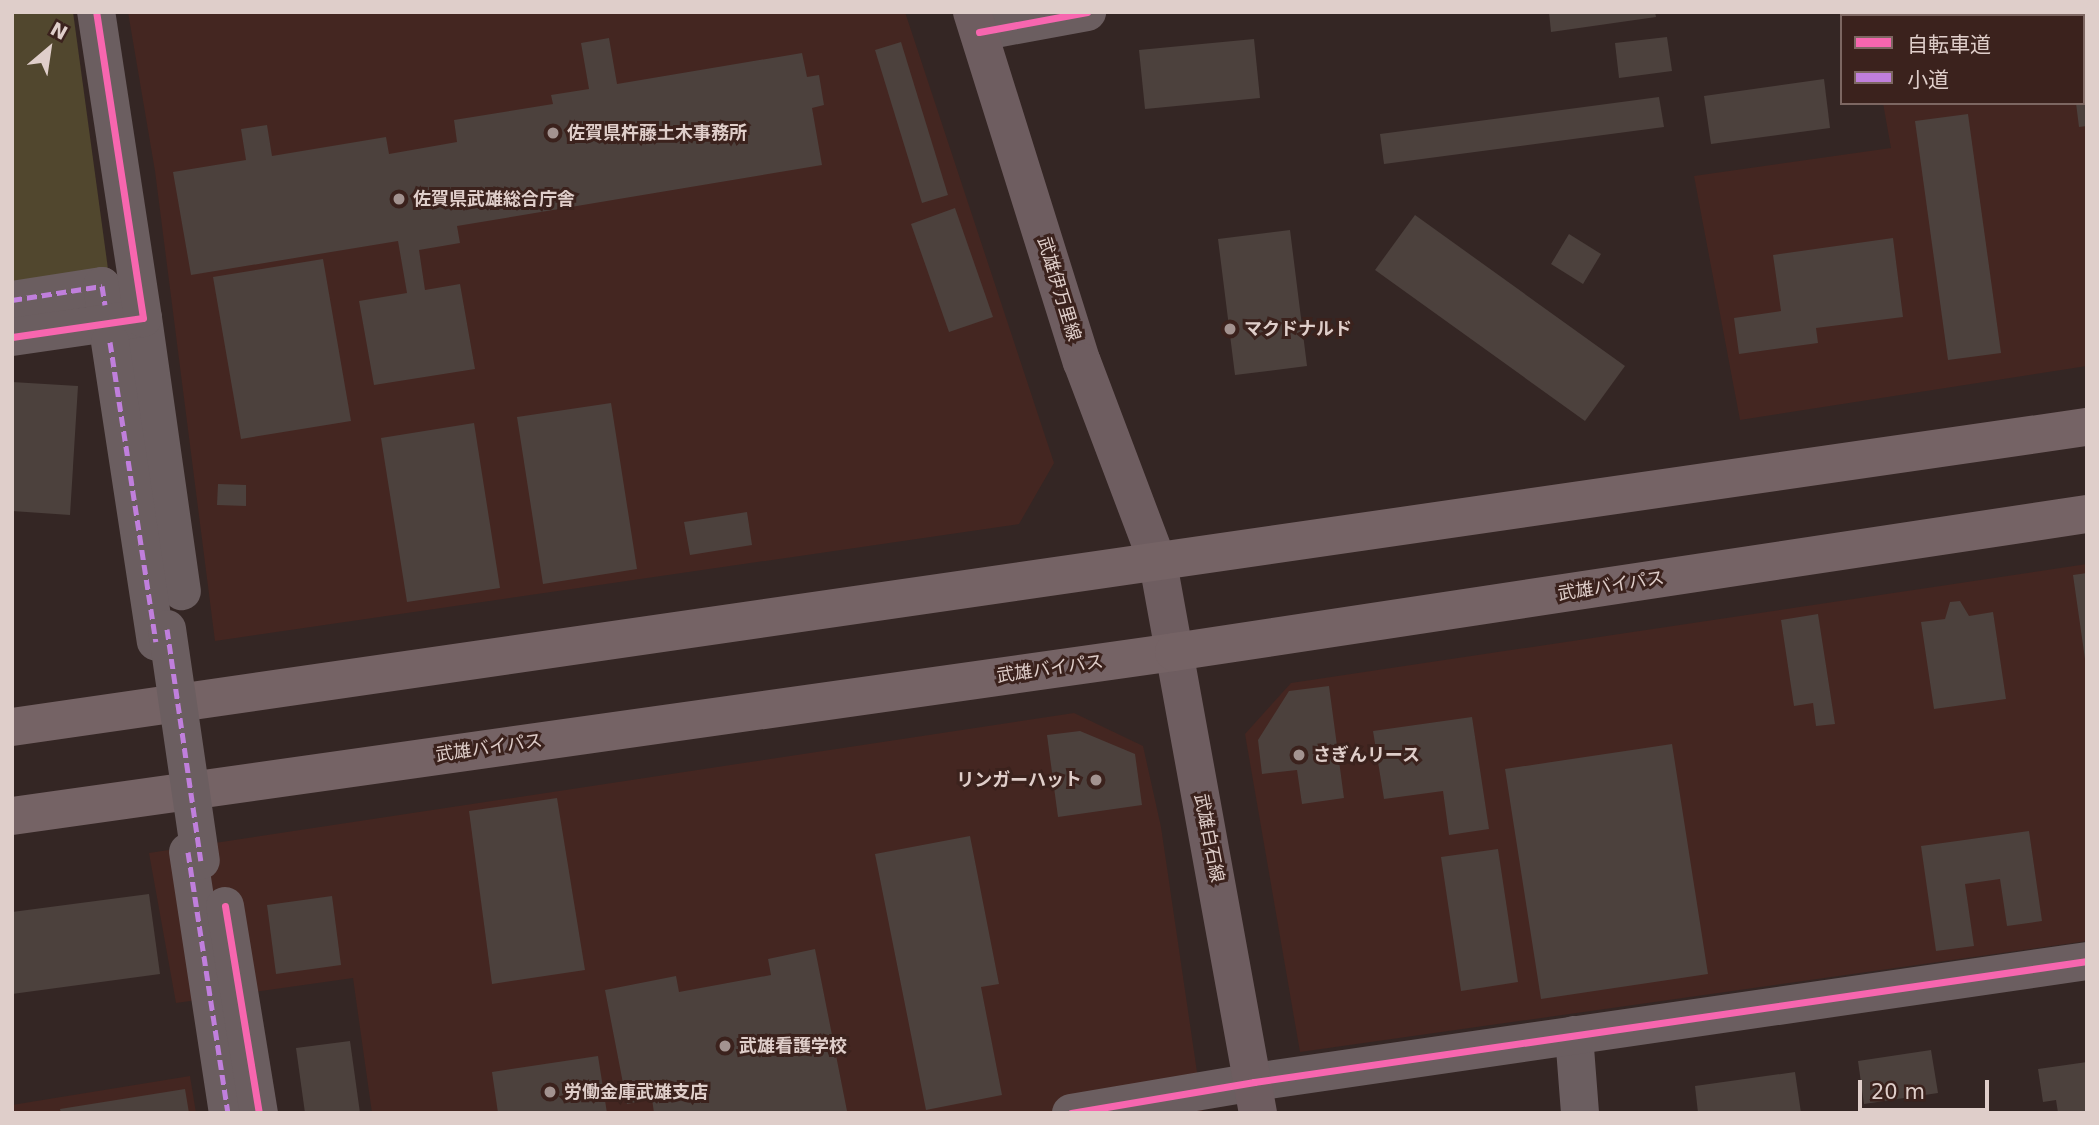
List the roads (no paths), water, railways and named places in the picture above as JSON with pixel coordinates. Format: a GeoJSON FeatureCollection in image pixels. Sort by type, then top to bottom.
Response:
{"type":"FeatureCollection","features":[{"type":"Feature","properties":{"kind":"highway"},"geometry":{"type":"LineString","coordinates":[[12,727],[2087,427]]}},
{"type":"Feature","properties":{"kind":"highway","name":"武雄バイパス"},"geometry":{"type":"LineString","coordinates":[[12,816],[1174,652],[2087,514]]}},
{"type":"Feature","properties":{"kind":"main road","name":"武雄伊万里線"},"geometry":{"type":"LineString","coordinates":[[975,22],[1082,362],[1158,563]]}},
{"type":"Feature","properties":{"kind":"main road","name":"武雄白石線"},"geometry":{"type":"LineString","coordinates":[[1158,563],[1256,1097]]}},
{"type":"Feature","properties":{"kind":"street"},"geometry":{"type":"LineString","coordinates":[[96,12],[182,591]]}},
{"type":"Feature","properties":{"kind":"street"},"geometry":{"type":"LineString","coordinates":[[975,22],[1087,12]]}},
{"type":"Feature","properties":{"kind":"street"},"geometry":{"type":"LineString","coordinates":[[12,300],[102,286],[104,305]]}},
{"type":"Feature","properties":{"kind":"street"},"geometry":{"type":"LineString","coordinates":[[12,337],[143,318]]}},
{"type":"Feature","properties":{"kind":"street"},"geometry":{"type":"LineString","coordinates":[[110,342],[161,635],[228,1113]]}},
{"type":"Feature","properties":{"kind":"street"},"geometry":{"type":"LineString","coordinates":[[225,906],[259,1113]]}},
{"type":"Feature","properties":{"kind":"street"},"geometry":{"type":"LineString","coordinates":[[1071,1113],[1256,1097],[1574,1035],[2087,961]]}},
{"type":"Feature","properties":{"kind":"street"},"geometry":{"type":"LineString","coordinates":[[1574,1035],[1580,1113]]}},
{"type":"Feature","properties":{"kind":"place","name":"佐賀県杵藤土木事務所"},"geometry":{"type":"Point","coordinates":[553,133]}},
{"type":"Feature","properties":{"kind":"place","name":"佐賀県武雄総合庁舎"},"geometry":{"type":"Point","coordinates":[399,199]}},
{"type":"Feature","properties":{"kind":"place","name":"マクドナルド"},"geometry":{"type":"Point","coordinates":[1230,329]}},
{"type":"Feature","properties":{"kind":"place","name":"さぎんリース"},"geometry":{"type":"Point","coordinates":[1299,755]}},
{"type":"Feature","properties":{"kind":"place","name":"リンガーハット"},"geometry":{"type":"Point","coordinates":[1096,780]}},
{"type":"Feature","properties":{"kind":"place","name":"武雄看護学校"},"geometry":{"type":"Point","coordinates":[725,1046]}},
{"type":"Feature","properties":{"kind":"place","name":"労働金庫武雄支店"},"geometry":{"type":"Point","coordinates":[550,1092]}}]}
